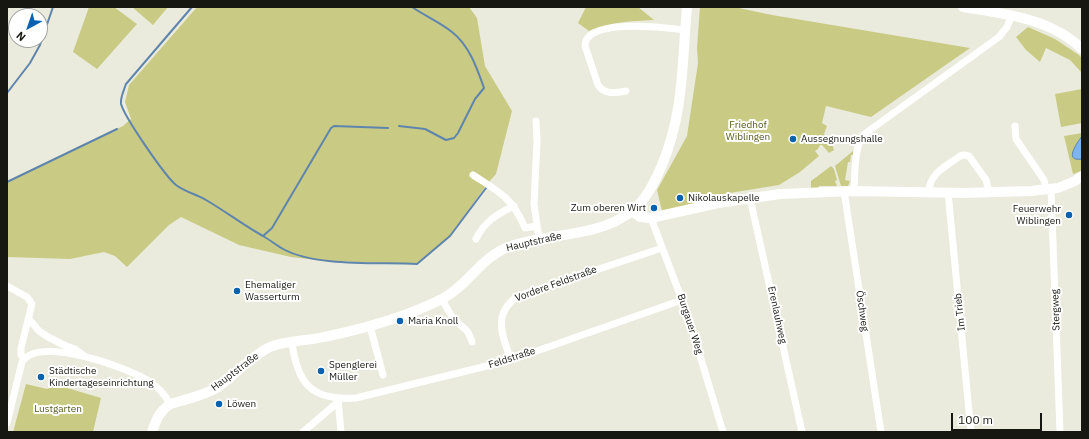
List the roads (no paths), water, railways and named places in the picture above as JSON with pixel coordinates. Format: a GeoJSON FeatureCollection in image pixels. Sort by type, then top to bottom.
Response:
{"type":"FeatureCollection","features":[{"type":"Feature","properties":{"kind":"main road"},"geometry":{"type":"LineString","coordinates":[[963,7],[1012,15],[1030,20],[1058,31],[1082,49]]}},
{"type":"Feature","properties":{"kind":"main road"},"geometry":{"type":"LineString","coordinates":[[687,9],[680,103],[675,126],[668,151],[656,179],[645,196],[634,208],[640,217],[651,218],[707,205],[786,193],[849,191],[989,192],[1049,189],[1080,179]]}},
{"type":"Feature","properties":{"kind":"main road","name":"Hauptstraße"},"geometry":{"type":"LineString","coordinates":[[167,407],[206,393],[217,387],[262,352],[279,344],[322,338],[370,326],[410,312],[442,299],[456,290],[481,264],[494,254],[511,246],[597,227],[617,220],[634,208]]}},
{"type":"Feature","properties":{"kind":"main road"},"geometry":{"type":"LineString","coordinates":[[152,432],[158,415],[167,407]]}},
{"type":"Feature","properties":{"kind":"main road"},"geometry":{"type":"LineString","coordinates":[[159,432],[167,407]]}},
{"type":"Feature","properties":{"kind":"street","name":"Öschweg"},"geometry":{"type":"LineString","coordinates":[[881,432],[849,191],[860,140],[865,134],[999,37],[1007,27],[1012,15]]}},
{"type":"Feature","properties":{"kind":"street"},"geometry":{"type":"LineString","coordinates":[[626,91],[609,92],[601,89],[598,85],[585,46],[585,42],[589,36],[608,29],[628,26],[649,26],[685,30]]}},
{"type":"Feature","properties":{"kind":"street"},"geometry":{"type":"LineString","coordinates":[[536,121],[537,142],[534,204],[539,239]]}},
{"type":"Feature","properties":{"kind":"street"},"geometry":{"type":"LineString","coordinates":[[1015,126],[1016,140],[1049,189]]}},
{"type":"Feature","properties":{"kind":"street"},"geometry":{"type":"LineString","coordinates":[[929,192],[930,183],[935,175],[960,156],[964,155],[970,158],[986,180],[989,192]]}},
{"type":"Feature","properties":{"kind":"street"},"geometry":{"type":"LineString","coordinates":[[473,175],[502,194],[514,206],[525,228],[537,226]]}},
{"type":"Feature","properties":{"kind":"street","name":"Stergweg"},"geometry":{"type":"LineString","coordinates":[[1049,189],[1060,432]]}},
{"type":"Feature","properties":{"kind":"street","name":"Im Trieb"},"geometry":{"type":"LineString","coordinates":[[948,192],[971,432]]}},
{"type":"Feature","properties":{"kind":"street","name":"Erenlauhweg"},"geometry":{"type":"LineString","coordinates":[[750,198],[802,432]]}},
{"type":"Feature","properties":{"kind":"street"},"geometry":{"type":"LineString","coordinates":[[476,239],[488,221],[497,214],[514,206]]}},
{"type":"Feature","properties":{"kind":"street","name":"Burgauer Weg"},"geometry":{"type":"LineString","coordinates":[[651,218],[682,300],[723,432]]}},
{"type":"Feature","properties":{"kind":"street","name":"Vordere Feldstraße"},"geometry":{"type":"LineString","coordinates":[[511,360],[503,338],[501,324],[502,316],[510,302],[518,296],[662,248]]}},
{"type":"Feature","properties":{"kind":"street"},"geometry":{"type":"LineString","coordinates":[[7,286],[30,301],[32,304],[21,348],[21,355],[24,358]]}},
{"type":"Feature","properties":{"kind":"street"},"geometry":{"type":"LineString","coordinates":[[442,299],[449,312],[457,322],[469,332],[472,342]]}},
{"type":"Feature","properties":{"kind":"street","name":"Feldstraße"},"geometry":{"type":"LineString","coordinates":[[292,342],[297,368],[303,380],[315,391],[327,397],[338,400],[364,397],[511,360],[682,300]]}},
{"type":"Feature","properties":{"kind":"street"},"geometry":{"type":"LineString","coordinates":[[29,319],[39,331],[48,337],[75,349],[83,356]]}},
{"type":"Feature","properties":{"kind":"street"},"geometry":{"type":"LineString","coordinates":[[370,326],[384,375]]}},
{"type":"Feature","properties":{"kind":"street"},"geometry":{"type":"LineString","coordinates":[[7,423],[19,371],[24,358],[29,354],[38,351],[53,351],[83,356],[116,366],[140,376],[149,381],[162,392],[167,407]]}},
{"type":"Feature","properties":{"kind":"street"},"geometry":{"type":"LineString","coordinates":[[303,432],[338,400]]}},
{"type":"Feature","properties":{"kind":"street"},"geometry":{"type":"LineString","coordinates":[[338,400],[341,432]]}},
{"type":"Feature","properties":{"kind":"water"},"geometry":{"type":"Polygon","coordinates":[[[1082,136],[1082,159],[1073,158],[1073,151],[1082,136]]]}},
{"type":"Feature","properties":{"kind":"waterway"},"geometry":{"type":"LineString","coordinates":[[7,93],[30,63],[40,45],[53,7]]}},
{"type":"Feature","properties":{"kind":"waterway"},"geometry":{"type":"LineString","coordinates":[[192,7],[126,84],[121,102],[130,121],[163,171],[179,187],[206,200],[263,236],[272,228],[331,128],[334,126],[388,128]]}},
{"type":"Feature","properties":{"kind":"waterway"},"geometry":{"type":"LineString","coordinates":[[399,126],[425,129],[446,140],[454,138],[475,99],[484,88],[472,57],[458,37],[443,25],[412,7]]}},
{"type":"Feature","properties":{"kind":"waterway"},"geometry":{"type":"LineString","coordinates":[[7,182],[117,129]]}},
{"type":"Feature","properties":{"kind":"waterway"},"geometry":{"type":"LineString","coordinates":[[263,236],[283,249],[297,255],[313,259],[348,262],[417,264],[450,236],[486,188]]}},
{"type":"Feature","properties":{"kind":"place","name":"Aussegnungshalle"},"geometry":{"type":"Point","coordinates":[793,139]}},
{"type":"Feature","properties":{"kind":"place","name":"Nikolauskapelle"},"geometry":{"type":"Point","coordinates":[680,198]}},
{"type":"Feature","properties":{"kind":"place","name":"Zum oberen Wirt"},"geometry":{"type":"Point","coordinates":[654,208]}},
{"type":"Feature","properties":{"kind":"place","name":"Feuerwehr Wiblingen"},"geometry":{"type":"Point","coordinates":[1069,215]}},
{"type":"Feature","properties":{"kind":"place","name":"Ehemaliger Wasserturm"},"geometry":{"type":"Point","coordinates":[237,291]}},
{"type":"Feature","properties":{"kind":"place","name":"Maria Knoll"},"geometry":{"type":"Point","coordinates":[400,321]}},
{"type":"Feature","properties":{"kind":"place","name":"Spenglerei Müller"},"geometry":{"type":"Point","coordinates":[321,371]}},
{"type":"Feature","properties":{"kind":"place","name":"Städtische Kindertageseinrichtung"},"geometry":{"type":"Point","coordinates":[41,377]}},
{"type":"Feature","properties":{"kind":"place","name":"Löwen"},"geometry":{"type":"Point","coordinates":[219,404]}},
{"type":"Feature","properties":{"kind":"park label","name":"Friedhof Wiblingen"},"geometry":{"type":"Point","coordinates":[748,130]}},
{"type":"Feature","properties":{"kind":"park label","name":"Lustgarten"},"geometry":{"type":"Point","coordinates":[58,409]}}]}
